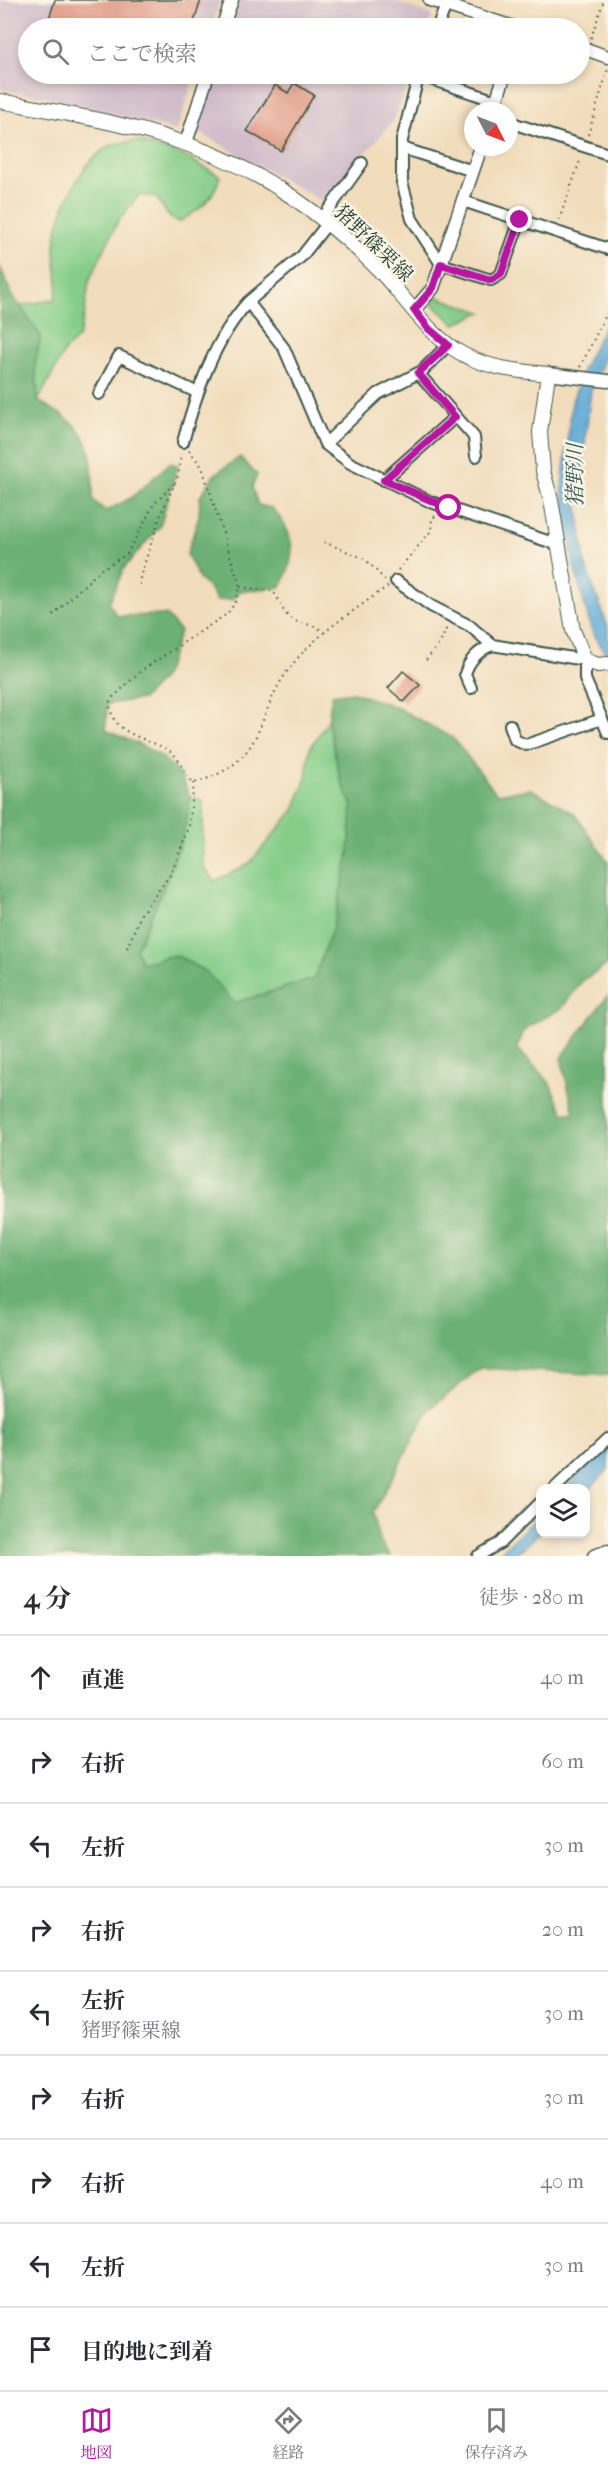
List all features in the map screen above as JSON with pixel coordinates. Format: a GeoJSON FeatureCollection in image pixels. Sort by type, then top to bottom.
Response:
{"type":"FeatureCollection","features":[{"type":"Feature","properties":{"kind":"main road","name":"猪野篠栗線"},"geometry":{"type":"LineString","coordinates":[[0,101],[112,121],[186,142],[262,179],[325,222],[378,269],[429,329],[448,345],[491,366],[548,374]]}},
{"type":"Feature","properties":{"kind":"main road"},"geometry":{"type":"LineString","coordinates":[[548,374],[540,432],[543,471],[559,545],[573,630],[597,663]]}},
{"type":"Feature","properties":{"kind":"street"},"geometry":{"type":"LineString","coordinates":[[226,18],[232,0]]}},
{"type":"Feature","properties":{"kind":"street"},"geometry":{"type":"LineString","coordinates":[[430,0],[446,5],[466,5],[494,18]]}},
{"type":"Feature","properties":{"kind":"street"},"geometry":{"type":"LineString","coordinates":[[440,18],[446,5]]}},
{"type":"Feature","properties":{"kind":"street"},"geometry":{"type":"LineString","coordinates":[[590,50],[608,57]]}},
{"type":"Feature","properties":{"kind":"street"},"geometry":{"type":"LineString","coordinates":[[186,142],[205,84]]}},
{"type":"Feature","properties":{"kind":"street"},"geometry":{"type":"LineString","coordinates":[[417,84],[402,148],[402,182],[412,219],[441,264],[491,280],[501,274],[520,220]]}},
{"type":"Feature","properties":{"kind":"street"},"geometry":{"type":"LineString","coordinates":[[442,84],[485,102]]}},
{"type":"Feature","properties":{"kind":"street"},"geometry":{"type":"LineString","coordinates":[[495,102],[502,84]]}},
{"type":"Feature","properties":{"kind":"street"},"geometry":{"type":"LineString","coordinates":[[518,125],[608,154]]}},
{"type":"Feature","properties":{"kind":"street"},"geometry":{"type":"LineString","coordinates":[[402,148],[473,171]]}},
{"type":"Feature","properties":{"kind":"street"},"geometry":{"type":"LineString","coordinates":[[414,310],[433,288],[478,156]]}},
{"type":"Feature","properties":{"kind":"street"},"geometry":{"type":"LineString","coordinates":[[183,442],[196,392],[236,315],[302,256],[362,163]]}},
{"type":"Feature","properties":{"kind":"street"},"geometry":{"type":"LineString","coordinates":[[463,201],[608,249]]}},
{"type":"Feature","properties":{"kind":"street"},"geometry":{"type":"LineString","coordinates":[[248,302],[284,348],[325,444],[350,463],[384,480],[449,508],[559,545]]}},
{"type":"Feature","properties":{"kind":"street"},"geometry":{"type":"LineString","coordinates":[[325,444],[378,394],[418,373],[448,345]]}},
{"type":"Feature","properties":{"kind":"street"},"geometry":{"type":"LineString","coordinates":[[99,394],[119,357],[196,392]]}},
{"type":"Feature","properties":{"kind":"street"},"geometry":{"type":"LineString","coordinates":[[418,373],[474,437],[476,456]]}},
{"type":"Feature","properties":{"kind":"street"},"geometry":{"type":"LineString","coordinates":[[548,374],[608,381]]}},
{"type":"Feature","properties":{"kind":"street"},"geometry":{"type":"LineString","coordinates":[[384,480],[455,417]]}},
{"type":"Feature","properties":{"kind":"street"},"geometry":{"type":"LineString","coordinates":[[396,581],[431,606],[470,626],[492,645]]}},
{"type":"Feature","properties":{"kind":"street"},"geometry":{"type":"LineString","coordinates":[[471,688],[465,674],[468,664],[484,648],[492,645],[597,663],[585,679],[608,733]]}},
{"type":"Feature","properties":{"kind":"street"},"geometry":{"type":"LineString","coordinates":[[510,725],[515,740],[526,745],[602,719]]}},
{"type":"Feature","properties":{"kind":"street"},"geometry":{"type":"LineString","coordinates":[[559,1484],[608,1438]]}},
{"type":"Feature","properties":{"kind":"street"},"geometry":{"type":"LineString","coordinates":[[478,1556],[500,1543],[536,1507]]}},
{"type":"Feature","properties":{"kind":"street"},"geometry":{"type":"LineString","coordinates":[[594,1556],[608,1551]]}},
{"type":"Feature","properties":{"kind":"path"},"geometry":{"type":"LineString","coordinates":[[590,34],[604,0]]}},
{"type":"Feature","properties":{"kind":"path"},"geometry":{"type":"LineString","coordinates":[[575,378],[608,311]]}},
{"type":"Feature","properties":{"kind":"path"},"geometry":{"type":"LineString","coordinates":[[140,585],[161,514],[174,484],[183,442]]}},
{"type":"Feature","properties":{"kind":"path"},"geometry":{"type":"LineString","coordinates":[[183,442],[202,467],[240,587],[235,603],[227,614],[142,670],[110,700],[110,710],[119,726],[131,736],[172,753],[181,764],[185,776],[194,783]]}},
{"type":"Feature","properties":{"kind":"path"},"geometry":{"type":"LineString","coordinates":[[53,615],[100,570],[127,554],[154,504],[174,484]]}},
{"type":"Feature","properties":{"kind":"path"},"geometry":{"type":"LineString","coordinates":[[194,783],[228,771],[248,752],[262,729],[290,667],[324,633],[396,581],[398,569],[431,531],[432,518],[449,508]]}},
{"type":"Feature","properties":{"kind":"path"},"geometry":{"type":"LineString","coordinates":[[324,542],[365,559],[386,580],[396,581]]}},
{"type":"Feature","properties":{"kind":"path"},"geometry":{"type":"LineString","coordinates":[[240,587],[273,591],[284,612],[293,620],[310,623],[324,633]]}},
{"type":"Feature","properties":{"kind":"path"},"geometry":{"type":"LineString","coordinates":[[426,660],[440,643],[452,617]]}},
{"type":"Feature","properties":{"kind":"path"},"geometry":{"type":"LineString","coordinates":[[128,948],[141,914],[170,875],[177,860],[189,827],[194,783]]}},
{"type":"Feature","properties":{"kind":"shaded area"},"geometry":{"type":"Polygon","coordinates":[[[0,0],[220,0],[214,18],[18,18],[18,84],[192,84],[176,131],[48,97],[0,89],[0,0]]]}},
{"type":"Feature","properties":{"kind":"shaded area"},"geometry":{"type":"Polygon","coordinates":[[[239,0],[390,0],[432,15],[431,18],[233,18],[239,0]]]}},
{"type":"Feature","properties":{"kind":"shaded area"},"geometry":{"type":"Polygon","coordinates":[[[212,84],[407,84],[395,119],[323,202],[197,131],[212,84]]]}},
{"type":"Feature","properties":{"kind":"green space"},"geometry":{"type":"Polygon","coordinates":[[[138,141],[182,155],[220,176],[214,192],[205,204],[179,222],[169,217],[156,197],[139,195],[118,221],[89,281],[84,317],[78,338],[65,350],[38,401],[35,363],[41,337],[20,306],[55,299],[58,287],[56,235],[71,191],[88,164],[110,146],[138,141]]]}},
{"type":"Feature","properties":{"kind":"green space"},"geometry":{"type":"Polygon","coordinates":[[[0,266],[11,293],[41,336],[35,363],[38,401],[69,420],[79,430],[90,451],[93,500],[106,511],[131,498],[170,463],[178,465],[160,526],[124,568],[109,603],[117,616],[166,615],[180,631],[165,675],[143,699],[107,704],[106,730],[162,757],[181,777],[189,797],[178,850],[136,949],[142,963],[176,955],[206,972],[234,1003],[314,979],[333,927],[349,853],[352,806],[340,778],[328,721],[332,695],[353,692],[396,707],[453,738],[497,794],[531,789],[574,813],[608,862],[608,964],[582,981],[562,1008],[525,1029],[517,1048],[549,1082],[563,1112],[574,1113],[561,1058],[608,995],[608,1262],[605,1269],[608,1270],[608,1375],[480,1368],[429,1410],[373,1513],[381,1543],[391,1556],[0,1556],[0,266]]]}},
{"type":"Feature","properties":{"kind":"green space"},"geometry":{"type":"Polygon","coordinates":[[[437,297],[482,312],[455,324],[432,304],[437,297]]]}},
{"type":"Feature","properties":{"kind":"green space"},"geometry":{"type":"Polygon","coordinates":[[[240,457],[257,475],[252,487],[258,505],[272,508],[286,527],[292,546],[292,556],[281,587],[239,591],[233,599],[217,601],[210,589],[199,579],[187,554],[199,516],[200,497],[214,475],[240,457]]]}},
{"type":"Feature","properties":{"kind":"green space"},"geometry":{"type":"Polygon","coordinates":[[[328,721],[340,778],[352,806],[349,853],[333,927],[314,979],[234,1003],[206,972],[176,955],[142,963],[136,950],[176,854],[189,796],[203,801],[203,866],[215,881],[249,864],[294,810],[306,778],[310,748],[328,721]]]}},
{"type":"Feature","properties":{"kind":"water","name":"猪野川"},"geometry":{"type":"Polygon","coordinates":[[[608,320],[608,350],[591,390],[578,506],[585,564],[608,627],[608,658],[591,629],[572,558],[562,486],[572,402],[583,368],[608,320]]]}},
{"type":"Feature","properties":{"kind":"water"},"geometry":{"type":"Polygon","coordinates":[[[608,1446],[608,1470],[590,1489],[590,1484],[569,1484],[608,1446]]]}},
{"type":"Feature","properties":{"kind":"water"},"geometry":{"type":"Polygon","coordinates":[[[536,1519],[536,1536],[530,1542],[521,1550],[504,1556],[496,1556],[536,1519]]]}},
{"type":"Feature","properties":{"kind":"building"},"geometry":{"type":"Polygon","coordinates":[[[55,0],[201,0],[195,18],[49,18],[55,0]]]}},
{"type":"Feature","properties":{"kind":"building"},"geometry":{"type":"Polygon","coordinates":[[[296,84],[314,95],[281,151],[247,131],[275,85],[288,93],[296,84]]]}},
{"type":"Feature","properties":{"kind":"building"},"geometry":{"type":"Polygon","coordinates":[[[403,671],[420,685],[404,702],[388,688],[403,671]]]}},
{"type":"Feature","properties":{"kind":"route"},"geometry":{"type":"LineString","coordinates":[[449,508],[384,480],[455,417],[418,373],[448,345],[429,329],[414,310],[433,288],[441,264],[491,280],[501,274],[520,220]]}}]}
